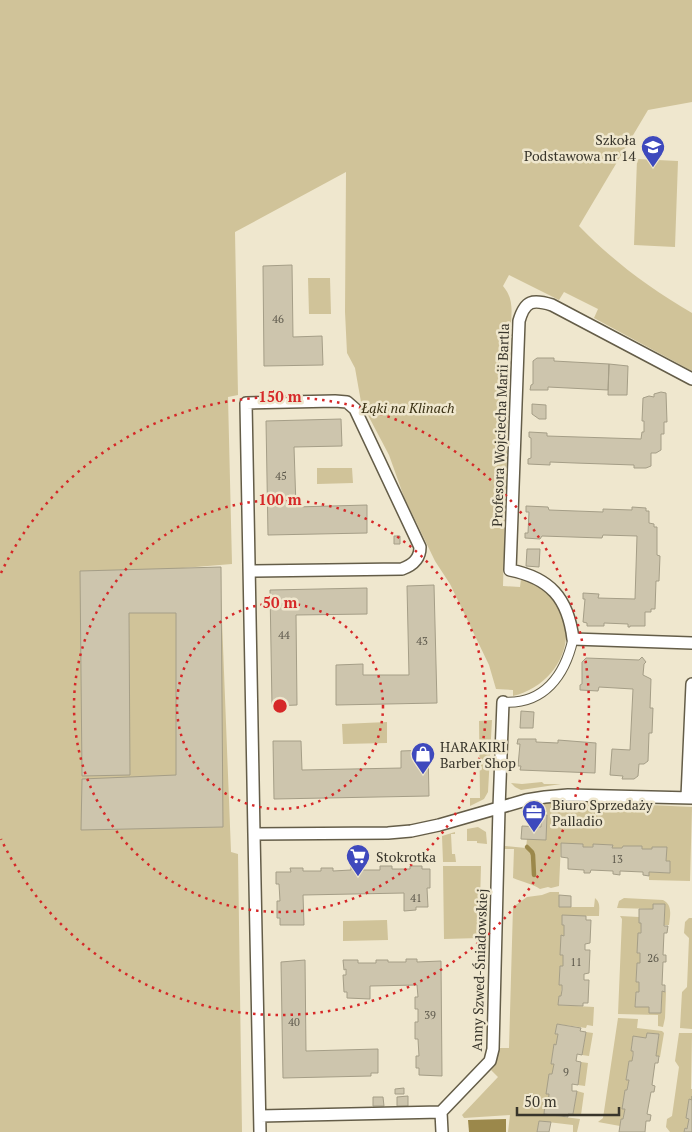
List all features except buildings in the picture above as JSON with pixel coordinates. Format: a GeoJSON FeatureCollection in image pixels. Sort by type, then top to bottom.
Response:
{"type":"FeatureCollection","features":[{"type":"Feature","properties":{"kind":"street","name":"Profesora Wojciecha Marii Bartla"},"geometry":{"type":"LineString","coordinates":[[499,808],[503,702],[519,702],[532,698],[554,682],[563,670],[570,655],[573,639],[567,610],[560,598],[549,586],[535,578],[510,570],[519,321],[522,310],[529,303],[538,301],[552,306],[692,379]]}},
{"type":"Feature","properties":{"kind":"street"},"geometry":{"type":"LineString","coordinates":[[250,571],[402,569],[415,562],[420,554],[420,547],[355,409],[347,402],[246,403],[260,1132]]}},
{"type":"Feature","properties":{"kind":"street"},"geometry":{"type":"LineString","coordinates":[[573,639],[692,643]]}},
{"type":"Feature","properties":{"kind":"street"},"geometry":{"type":"LineString","coordinates":[[254,834],[388,833],[411,831],[545,796],[690,798],[692,684]]}},
{"type":"Feature","properties":{"kind":"street","name":"Anny Szwed-Śniadowskiej"},"geometry":{"type":"LineString","coordinates":[[441,1112],[490,1061],[494,1049],[499,808]]}},
{"type":"Feature","properties":{"kind":"street"},"geometry":{"type":"LineString","coordinates":[[260,1116],[441,1112],[442,1132]]}},
{"type":"Feature","properties":{"kind":"green space","name":"Łąki na Klinach"},"geometry":{"type":"Polygon","coordinates":[[[0,0],[692,0],[692,102],[648,110],[579,226],[632,273],[692,313],[692,371],[594,318],[598,309],[564,292],[559,300],[509,275],[503,286],[510,299],[512,313],[511,324],[501,325],[498,416],[508,417],[503,586],[520,587],[521,579],[541,588],[551,597],[561,611],[566,627],[566,642],[561,657],[542,682],[529,690],[513,696],[513,690],[496,689],[489,665],[450,584],[435,561],[404,497],[389,455],[361,402],[355,368],[347,353],[345,312],[346,172],[235,232],[238,395],[228,397],[232,564],[183,568],[220,569],[231,852],[238,854],[242,1132],[0,1132],[0,0]]]}},
{"type":"Feature","properties":{"kind":"green space"},"geometry":{"type":"Polygon","coordinates":[[[637,159],[678,161],[675,247],[634,245],[637,159]]]}},
{"type":"Feature","properties":{"kind":"green space"},"geometry":{"type":"Polygon","coordinates":[[[308,278],[330,278],[331,314],[309,314],[308,278]]]}},
{"type":"Feature","properties":{"kind":"green space"},"geometry":{"type":"Polygon","coordinates":[[[317,468],[352,468],[353,483],[317,484],[317,468]]]}},
{"type":"Feature","properties":{"kind":"green space"},"geometry":{"type":"Polygon","coordinates":[[[492,720],[488,792],[484,799],[470,806],[470,798],[480,798],[479,721],[492,720]]]}},
{"type":"Feature","properties":{"kind":"green space"},"geometry":{"type":"Polygon","coordinates":[[[387,722],[387,743],[343,744],[342,724],[387,722]]]}},
{"type":"Feature","properties":{"kind":"green space"},"geometry":{"type":"Polygon","coordinates":[[[542,782],[544,784],[561,784],[521,790],[511,783],[522,784],[542,782]]]}},
{"type":"Feature","properties":{"kind":"green space"},"geometry":{"type":"Polygon","coordinates":[[[565,801],[692,807],[690,881],[649,880],[649,872],[670,873],[670,861],[666,861],[666,847],[642,849],[642,846],[623,846],[622,848],[612,848],[613,846],[583,847],[583,844],[561,844],[559,886],[540,889],[513,878],[514,849],[505,849],[505,846],[526,848],[527,839],[546,840],[547,812],[526,813],[524,808],[565,801]]]}},
{"type":"Feature","properties":{"kind":"green space"},"geometry":{"type":"Polygon","coordinates":[[[478,827],[486,832],[487,844],[467,841],[467,829],[478,827]]]}},
{"type":"Feature","properties":{"kind":"green space"},"geometry":{"type":"Polygon","coordinates":[[[455,832],[455,834],[451,834],[452,854],[455,854],[456,862],[443,862],[442,836],[455,832]]]}},
{"type":"Feature","properties":{"kind":"green space"},"geometry":{"type":"Polygon","coordinates":[[[443,866],[481,866],[479,938],[444,939],[443,866]]]}},
{"type":"Feature","properties":{"kind":"green space"},"geometry":{"type":"Polygon","coordinates":[[[559,892],[559,907],[594,907],[595,898],[599,906],[599,916],[562,916],[564,936],[561,936],[560,955],[563,955],[563,966],[560,966],[559,985],[562,985],[558,1005],[594,1007],[593,1026],[587,1025],[586,1028],[557,1024],[555,1034],[558,1034],[551,1063],[554,1064],[548,1104],[545,1104],[544,1114],[541,1114],[580,1119],[577,1132],[573,1132],[573,1125],[539,1121],[537,1132],[508,1132],[510,1115],[464,1118],[462,1115],[498,1077],[491,1070],[496,1062],[499,1048],[509,1048],[513,907],[527,897],[559,892]]]}},
{"type":"Feature","properties":{"kind":"green space"},"geometry":{"type":"Polygon","coordinates":[[[624,898],[663,900],[670,908],[669,925],[664,925],[665,904],[653,904],[653,909],[617,908],[619,901],[624,898]]]}},
{"type":"Feature","properties":{"kind":"green space"},"geometry":{"type":"Polygon","coordinates":[[[620,916],[639,917],[639,923],[641,923],[640,963],[637,963],[636,982],[639,982],[639,992],[636,992],[635,1006],[649,1007],[649,1013],[661,1013],[662,991],[666,992],[663,1027],[658,1026],[658,1015],[618,1014],[622,919],[620,916]]]}},
{"type":"Feature","properties":{"kind":"green space"},"geometry":{"type":"Polygon","coordinates":[[[692,918],[692,1029],[680,1028],[682,992],[687,987],[689,938],[684,933],[685,922],[692,918]]]}},
{"type":"Feature","properties":{"kind":"green space"},"geometry":{"type":"Polygon","coordinates":[[[387,920],[388,940],[343,941],[343,921],[387,920]]]}},
{"type":"Feature","properties":{"kind":"green space"},"geometry":{"type":"Polygon","coordinates":[[[618,1018],[638,1019],[637,1028],[662,1031],[664,1033],[660,1057],[656,1056],[659,1034],[647,1033],[646,1038],[633,1037],[632,1061],[629,1061],[626,1079],[629,1080],[627,1090],[625,1090],[622,1109],[625,1109],[620,1126],[598,1122],[603,1118],[618,1018]]]}},
{"type":"Feature","properties":{"kind":"green space"},"geometry":{"type":"Polygon","coordinates":[[[586,1032],[593,1033],[589,1056],[582,1055],[586,1032]]]}},
{"type":"Feature","properties":{"kind":"green space"},"geometry":{"type":"Polygon","coordinates":[[[679,1033],[692,1033],[692,1100],[689,1099],[686,1118],[689,1119],[687,1129],[685,1128],[684,1132],[670,1132],[666,1127],[667,1119],[672,1116],[679,1067],[675,1061],[679,1033]]]}},
{"type":"Feature","properties":{"kind":"green space"},"geometry":{"type":"Polygon","coordinates":[[[581,1062],[588,1063],[585,1086],[578,1085],[581,1062]]]}},
{"type":"Feature","properties":{"kind":"green space"},"geometry":{"type":"Polygon","coordinates":[[[577,1091],[584,1093],[581,1115],[573,1114],[577,1091]]]}},
{"type":"Feature","properties":{"kind":"shaded area"},"geometry":{"type":"Polygon","coordinates":[[[506,1119],[506,1132],[469,1132],[468,1120],[506,1119]]]}},
{"type":"Feature","properties":{"kind":"waterway"},"geometry":{"type":"LineString","coordinates":[[527,847],[533,855],[534,875]]}},
{"type":"Feature","properties":{"kind":"place","name":"Szkoła Podstawowa nr 14"},"geometry":{"type":"Point","coordinates":[653,168]}},
{"type":"Feature","properties":{"kind":"place","name":"HARAKIRI Barber Shop"},"geometry":{"type":"Point","coordinates":[423,775]}},
{"type":"Feature","properties":{"kind":"place","name":"Biuro Sprzedaży Palladio"},"geometry":{"type":"Point","coordinates":[534,833]}},
{"type":"Feature","properties":{"kind":"place","name":"Stokrotka"},"geometry":{"type":"Point","coordinates":[358,877]}}]}
